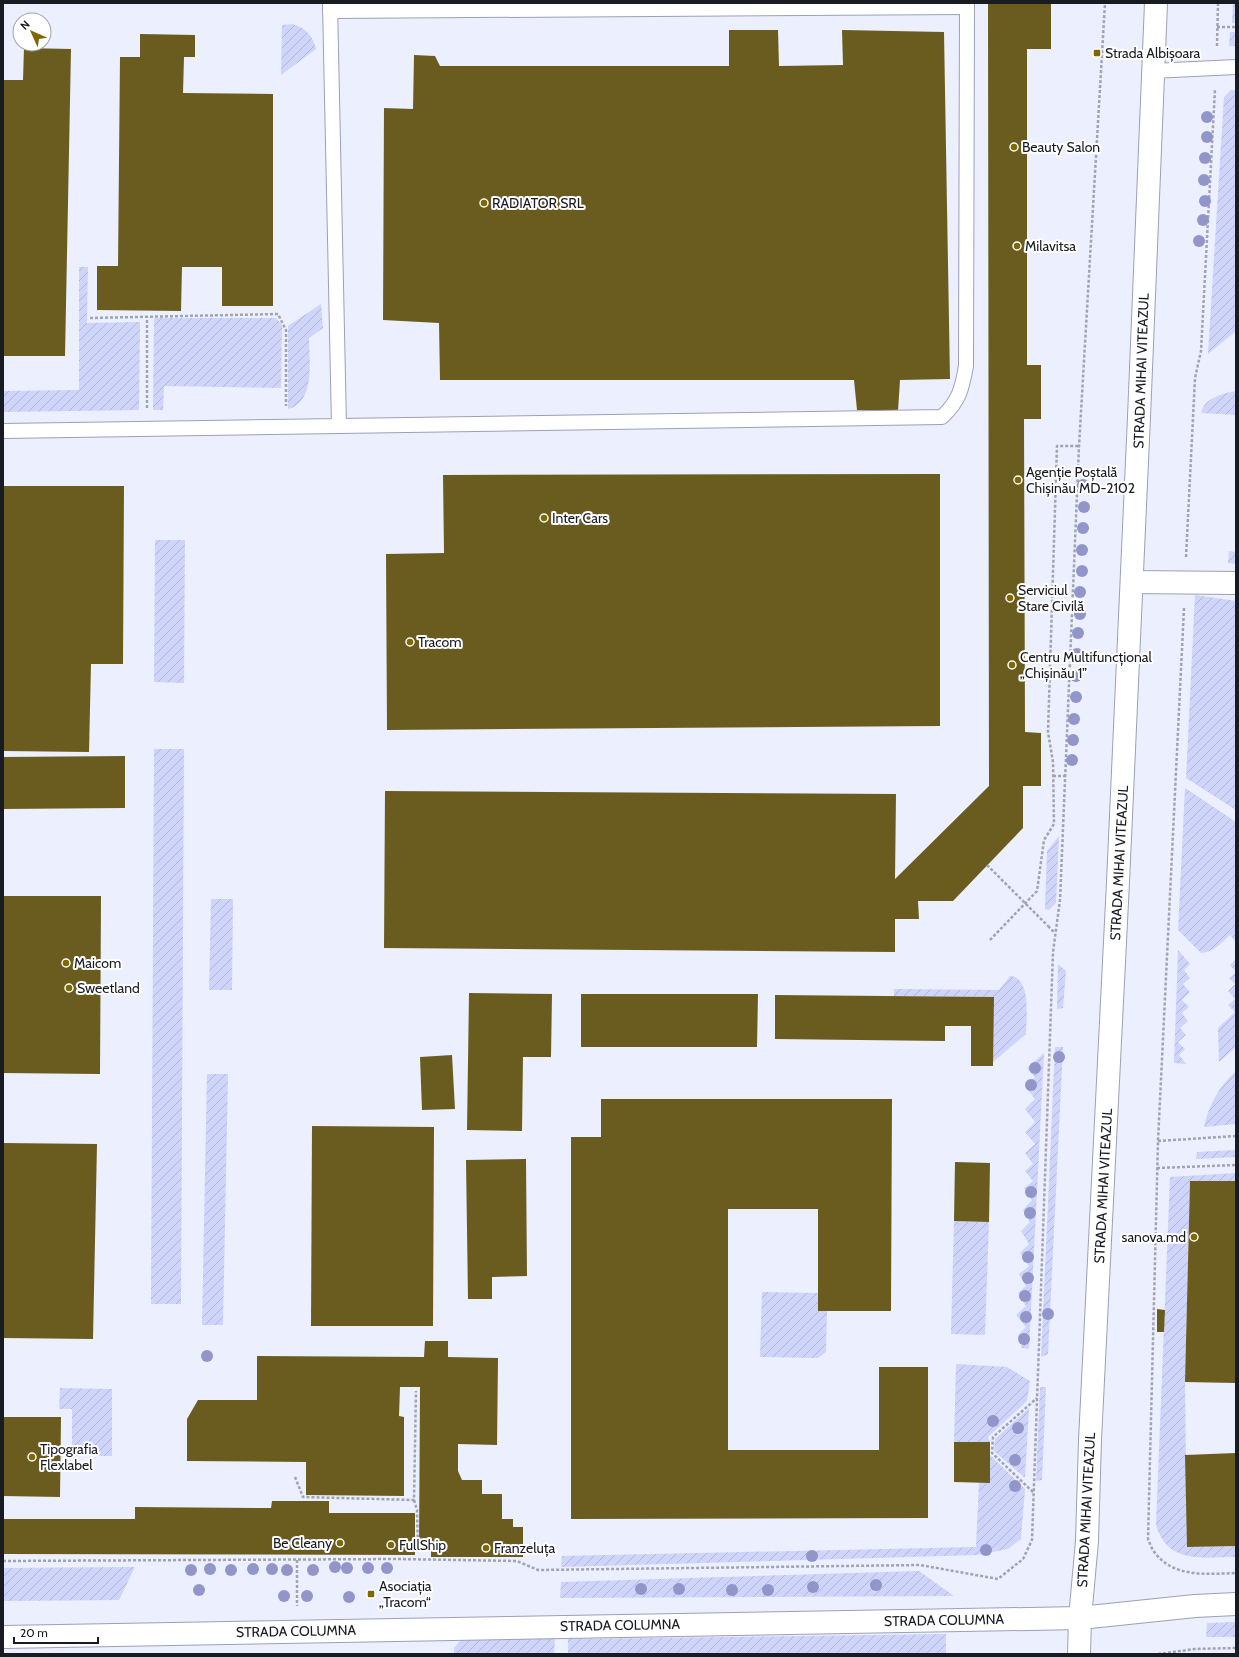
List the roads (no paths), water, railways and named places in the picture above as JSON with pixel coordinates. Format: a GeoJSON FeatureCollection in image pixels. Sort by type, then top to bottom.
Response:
{"type":"FeatureCollection","features":[{"type":"Feature","properties":{"kind":"main road","name":"STRADA MIHAI VITEAZUL"},"geometry":{"type":"LineString","coordinates":[[1079,1654],[1080,1618],[1087,1541],[1090,1440],[1132,582],[1156,3]]}},
{"type":"Feature","properties":{"kind":"main road"},"geometry":{"type":"LineString","coordinates":[[1132,582],[1236,583]]}},
{"type":"Feature","properties":{"kind":"main road","name":"STRADA COLUMNA"},"geometry":{"type":"LineString","coordinates":[[3,1637],[1080,1618],[1195,1606],[1236,1604]]}},
{"type":"Feature","properties":{"kind":"lane"},"geometry":{"type":"LineString","coordinates":[[3,431],[942,418],[953,407],[962,386],[966,366],[967,5],[330,7],[339,426]]}},
{"type":"Feature","properties":{"kind":"lane"},"geometry":{"type":"LineString","coordinates":[[1152,71],[1236,67]]}},
{"type":"Feature","properties":{"kind":"place","name":"Strada Albișoara"},"geometry":{"type":"Point","coordinates":[1097,53]}},
{"type":"Feature","properties":{"kind":"place","name":"Beauty Salon"},"geometry":{"type":"Point","coordinates":[1014,147]}},
{"type":"Feature","properties":{"kind":"place","name":"RADIATOR SRL"},"geometry":{"type":"Point","coordinates":[484,203]}},
{"type":"Feature","properties":{"kind":"place","name":"Milavitsa"},"geometry":{"type":"Point","coordinates":[1017,246]}},
{"type":"Feature","properties":{"kind":"place","name":"Agenție Poștală Chișinău MD-2102"},"geometry":{"type":"Point","coordinates":[1018,480]}},
{"type":"Feature","properties":{"kind":"place","name":"Inter Cars"},"geometry":{"type":"Point","coordinates":[544,518]}},
{"type":"Feature","properties":{"kind":"place","name":"Serviciul Stare Civilă"},"geometry":{"type":"Point","coordinates":[1010,598]}},
{"type":"Feature","properties":{"kind":"place","name":"Tracom"},"geometry":{"type":"Point","coordinates":[410,642]}},
{"type":"Feature","properties":{"kind":"place","name":"Centru Multifuncțional „Chișinău 1”"},"geometry":{"type":"Point","coordinates":[1012,665]}},
{"type":"Feature","properties":{"kind":"place","name":"Maicom"},"geometry":{"type":"Point","coordinates":[66,963]}},
{"type":"Feature","properties":{"kind":"place","name":"Sweetland"},"geometry":{"type":"Point","coordinates":[69,988]}},
{"type":"Feature","properties":{"kind":"place","name":"sanova.md"},"geometry":{"type":"Point","coordinates":[1194,1237]}},
{"type":"Feature","properties":{"kind":"place","name":"Tipografia Flexlabel"},"geometry":{"type":"Point","coordinates":[32,1457]}},
{"type":"Feature","properties":{"kind":"place","name":"Be Cleany"},"geometry":{"type":"Point","coordinates":[340,1543]}},
{"type":"Feature","properties":{"kind":"place","name":"FullShip"},"geometry":{"type":"Point","coordinates":[391,1545]}},
{"type":"Feature","properties":{"kind":"place","name":"Franzeluța"},"geometry":{"type":"Point","coordinates":[486,1548]}},
{"type":"Feature","properties":{"kind":"place","name":"Asociația „Tracom“"},"geometry":{"type":"Point","coordinates":[371,1594]}}]}
